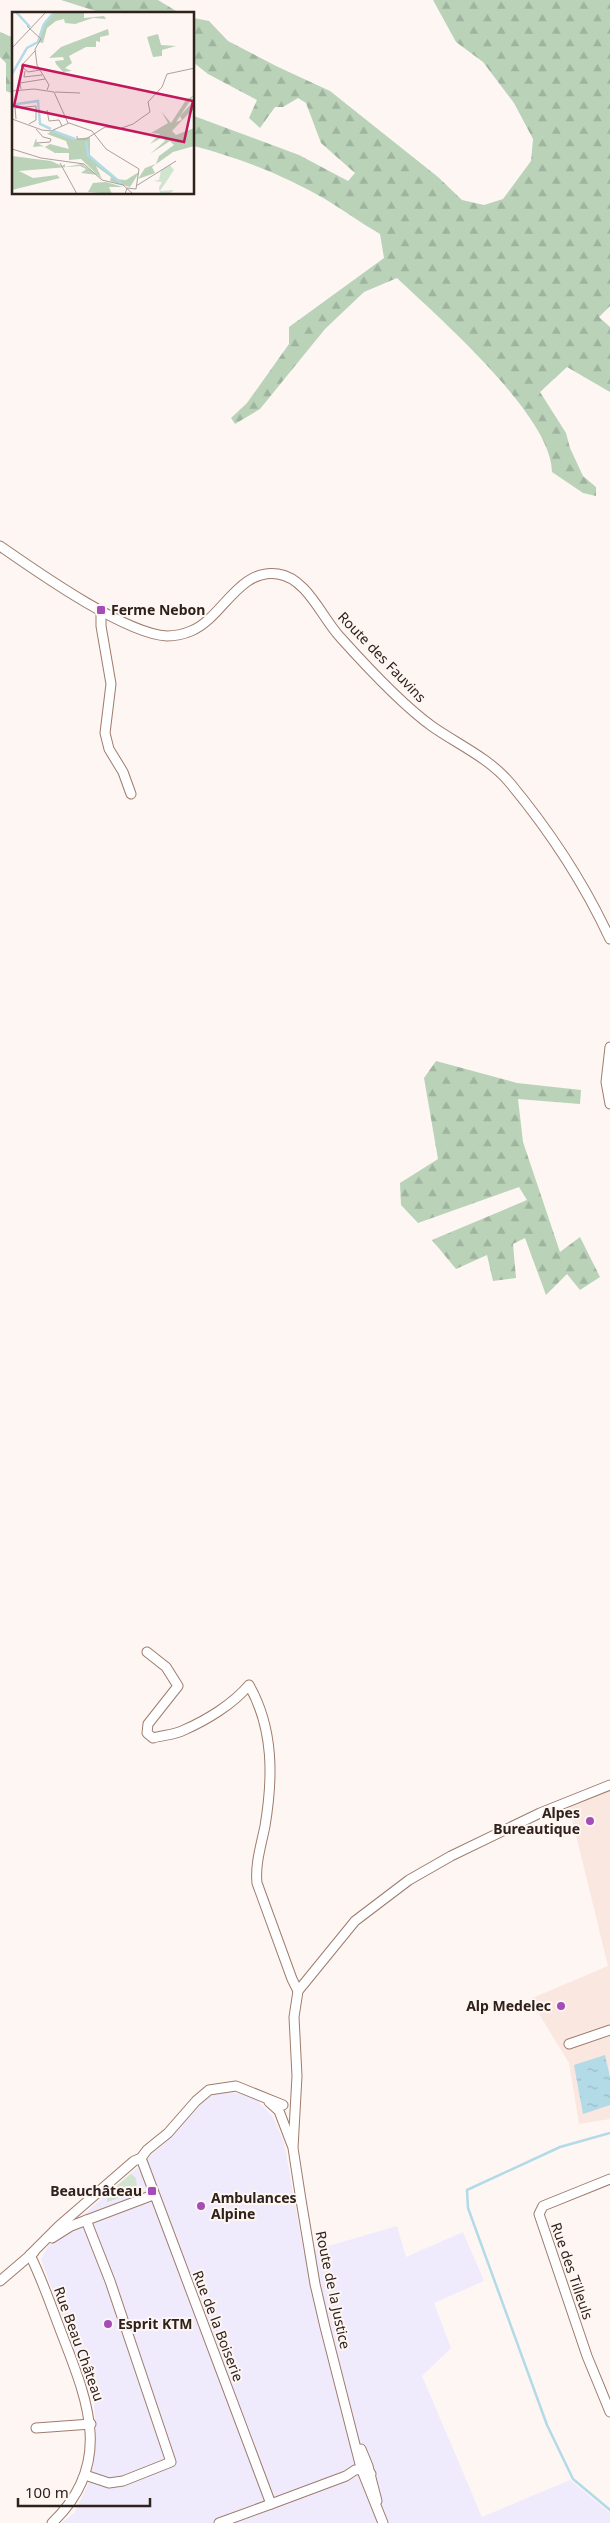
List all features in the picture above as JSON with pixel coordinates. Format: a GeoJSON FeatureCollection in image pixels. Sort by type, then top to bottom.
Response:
{"type":"FeatureCollection","features":[{"type":"Feature","properties":{"kind":"street","name":"Route des Fauvins"},"geometry":{"type":"LineString","coordinates":[[0,546],[101,610],[155,633],[180,634],[201,625],[239,589],[258,575],[277,574],[293,579],[340,637],[412,710],[432,726],[483,758],[509,782],[588,894],[610,939]]}},
{"type":"Feature","properties":{"kind":"street"},"geometry":{"type":"LineString","coordinates":[[101,610],[101,626],[111,684],[105,733],[109,749],[123,772],[131,794]]}},
{"type":"Feature","properties":{"kind":"street"},"geometry":{"type":"LineString","coordinates":[[610,1047],[606,1082],[610,1104]]}},
{"type":"Feature","properties":{"kind":"street"},"geometry":{"type":"LineString","coordinates":[[146,1652],[166,1667],[178,1686],[148,1724],[148,1733],[153,1738],[183,1731],[225,1707],[240,1695],[248,1685],[256,1698],[265,1724],[271,1755],[267,1811],[256,1868],[257,1883],[298,1991],[355,1921],[409,1880],[451,1856],[540,1813],[610,1785]]}},
{"type":"Feature","properties":{"kind":"street","name":"Route de la Justice"},"geometry":{"type":"LineString","coordinates":[[293,2148],[296,2089],[294,2017],[298,1991]]}},
{"type":"Feature","properties":{"kind":"street"},"geometry":{"type":"LineString","coordinates":[[569,2044],[610,2030]]}},
{"type":"Feature","properties":{"kind":"street"},"geometry":{"type":"LineString","coordinates":[[0,2281],[86,2202],[134,2161],[141,2158],[209,2090],[236,2086],[254,2092],[268,2100],[282,2110],[289,2120],[295,2112],[291,2105],[282,2110]]}},
{"type":"Feature","properties":{"kind":"street"},"geometry":{"type":"LineString","coordinates":[[282,2110],[294,2096],[296,2089]]}},
{"type":"Feature","properties":{"kind":"street","name":"Route de la Justice"},"geometry":{"type":"LineString","coordinates":[[282,2110],[293,2148],[314,2284],[354,2435],[382,2519]]}},
{"type":"Feature","properties":{"kind":"street","name":"Rue de la Boiserie"},"geometry":{"type":"LineString","coordinates":[[141,2158],[153,2195],[271,2504]]}},
{"type":"Feature","properties":{"kind":"street","name":"Rue des Tilleuls"},"geometry":{"type":"LineString","coordinates":[[610,2179],[543,2206],[539,2214],[587,2356],[610,2412]]}},
{"type":"Feature","properties":{"kind":"street"},"geometry":{"type":"LineString","coordinates":[[30,2255],[63,2231],[153,2195]]}},
{"type":"Feature","properties":{"kind":"street"},"geometry":{"type":"LineString","coordinates":[[85,2475],[109,2483],[123,2481],[171,2462],[110,2281],[86,2202]]}},
{"type":"Feature","properties":{"kind":"street","name":"Rue Beau Château"},"geometry":{"type":"LineString","coordinates":[[30,2255],[84,2390],[91,2424],[90,2458],[85,2475],[73,2500],[52,2523]]}},
{"type":"Feature","properties":{"kind":"street"},"geometry":{"type":"LineString","coordinates":[[36,2428],[91,2424]]}},
{"type":"Feature","properties":{"kind":"street"},"geometry":{"type":"LineString","coordinates":[[218,2523],[346,2476],[366,2471]]}},
{"type":"Feature","properties":{"kind":"shaded area"},"geometry":{"type":"Polygon","coordinates":[[[610,1783],[610,2119],[579,2124],[569,2063],[530,1999],[608,1966],[567,1798],[610,1783]]]}},
{"type":"Feature","properties":{"kind":"shaded area"},"geometry":{"type":"Polygon","coordinates":[[[215,2093],[245,2094],[257,2100],[273,2117],[284,2142],[304,2253],[397,2226],[406,2257],[463,2232],[484,2281],[434,2303],[451,2348],[422,2376],[482,2517],[570,2480],[610,2513],[610,2523],[62,2523],[75,2512],[90,2480],[96,2437],[94,2402],[41,2259],[49,2245],[164,2144],[205,2100],[215,2093]]]}},
{"type":"Feature","properties":{"kind":"green space"},"geometry":{"type":"Polygon","coordinates":[[[61,0],[158,0],[178,12],[99,12],[61,0]]]}},
{"type":"Feature","properties":{"kind":"green space"},"geometry":{"type":"Polygon","coordinates":[[[433,0],[610,0],[610,306],[599,317],[610,327],[610,392],[567,367],[540,392],[566,433],[570,448],[583,476],[596,487],[596,496],[583,493],[552,472],[547,449],[534,424],[514,396],[464,342],[397,278],[364,292],[325,329],[260,409],[235,424],[231,418],[247,403],[289,344],[289,327],[384,258],[380,234],[325,199],[294,182],[261,168],[195,146],[195,116],[299,155],[348,181],[355,173],[321,143],[306,103],[298,98],[283,107],[275,107],[260,128],[249,118],[257,100],[208,74],[195,64],[195,18],[209,21],[228,41],[330,91],[438,177],[462,200],[484,205],[503,199],[531,161],[533,139],[514,103],[483,62],[456,42],[433,0]]]}},
{"type":"Feature","properties":{"kind":"green space"},"geometry":{"type":"Polygon","coordinates":[[[0,32],[12,37],[11,93],[6,91],[6,63],[0,57],[0,32]]]}},
{"type":"Feature","properties":{"kind":"green space"},"geometry":{"type":"Polygon","coordinates":[[[436,1061],[517,1083],[581,1090],[580,1104],[518,1099],[523,1142],[560,1252],[580,1237],[600,1277],[580,1290],[567,1274],[546,1295],[525,1238],[513,1244],[516,1278],[493,1281],[487,1255],[456,1269],[432,1240],[527,1200],[519,1187],[418,1223],[401,1205],[400,1183],[438,1159],[424,1078],[436,1061]]]}},
{"type":"Feature","properties":{"kind":"green space"},"geometry":{"type":"Polygon","coordinates":[[[131,2174],[136,2178],[137,2189],[131,2194],[107,2202],[107,2194],[131,2174]]]}},
{"type":"Feature","properties":{"kind":"water"},"geometry":{"type":"Polygon","coordinates":[[[605,2055],[610,2077],[610,2105],[583,2114],[574,2065],[605,2055]]]}},
{"type":"Feature","properties":{"kind":"waterway"},"geometry":{"type":"LineString","coordinates":[[610,2133],[560,2147],[467,2190],[468,2208],[547,2425],[573,2479],[610,2510]]}},
{"type":"Feature","properties":{"kind":"place","name":"Ferme Nebon"},"geometry":{"type":"Point","coordinates":[101,610]}},
{"type":"Feature","properties":{"kind":"place","name":"Alpes Bureautique"},"geometry":{"type":"Point","coordinates":[590,1821]}},
{"type":"Feature","properties":{"kind":"place","name":"Alp Medelec"},"geometry":{"type":"Point","coordinates":[561,2006]}},
{"type":"Feature","properties":{"kind":"place","name":"Beauchâteau"},"geometry":{"type":"Point","coordinates":[152,2191]}},
{"type":"Feature","properties":{"kind":"place","name":"Ambulances Alpine"},"geometry":{"type":"Point","coordinates":[201,2206]}},
{"type":"Feature","properties":{"kind":"place","name":"Esprit KTM"},"geometry":{"type":"Point","coordinates":[108,2324]}}]}
